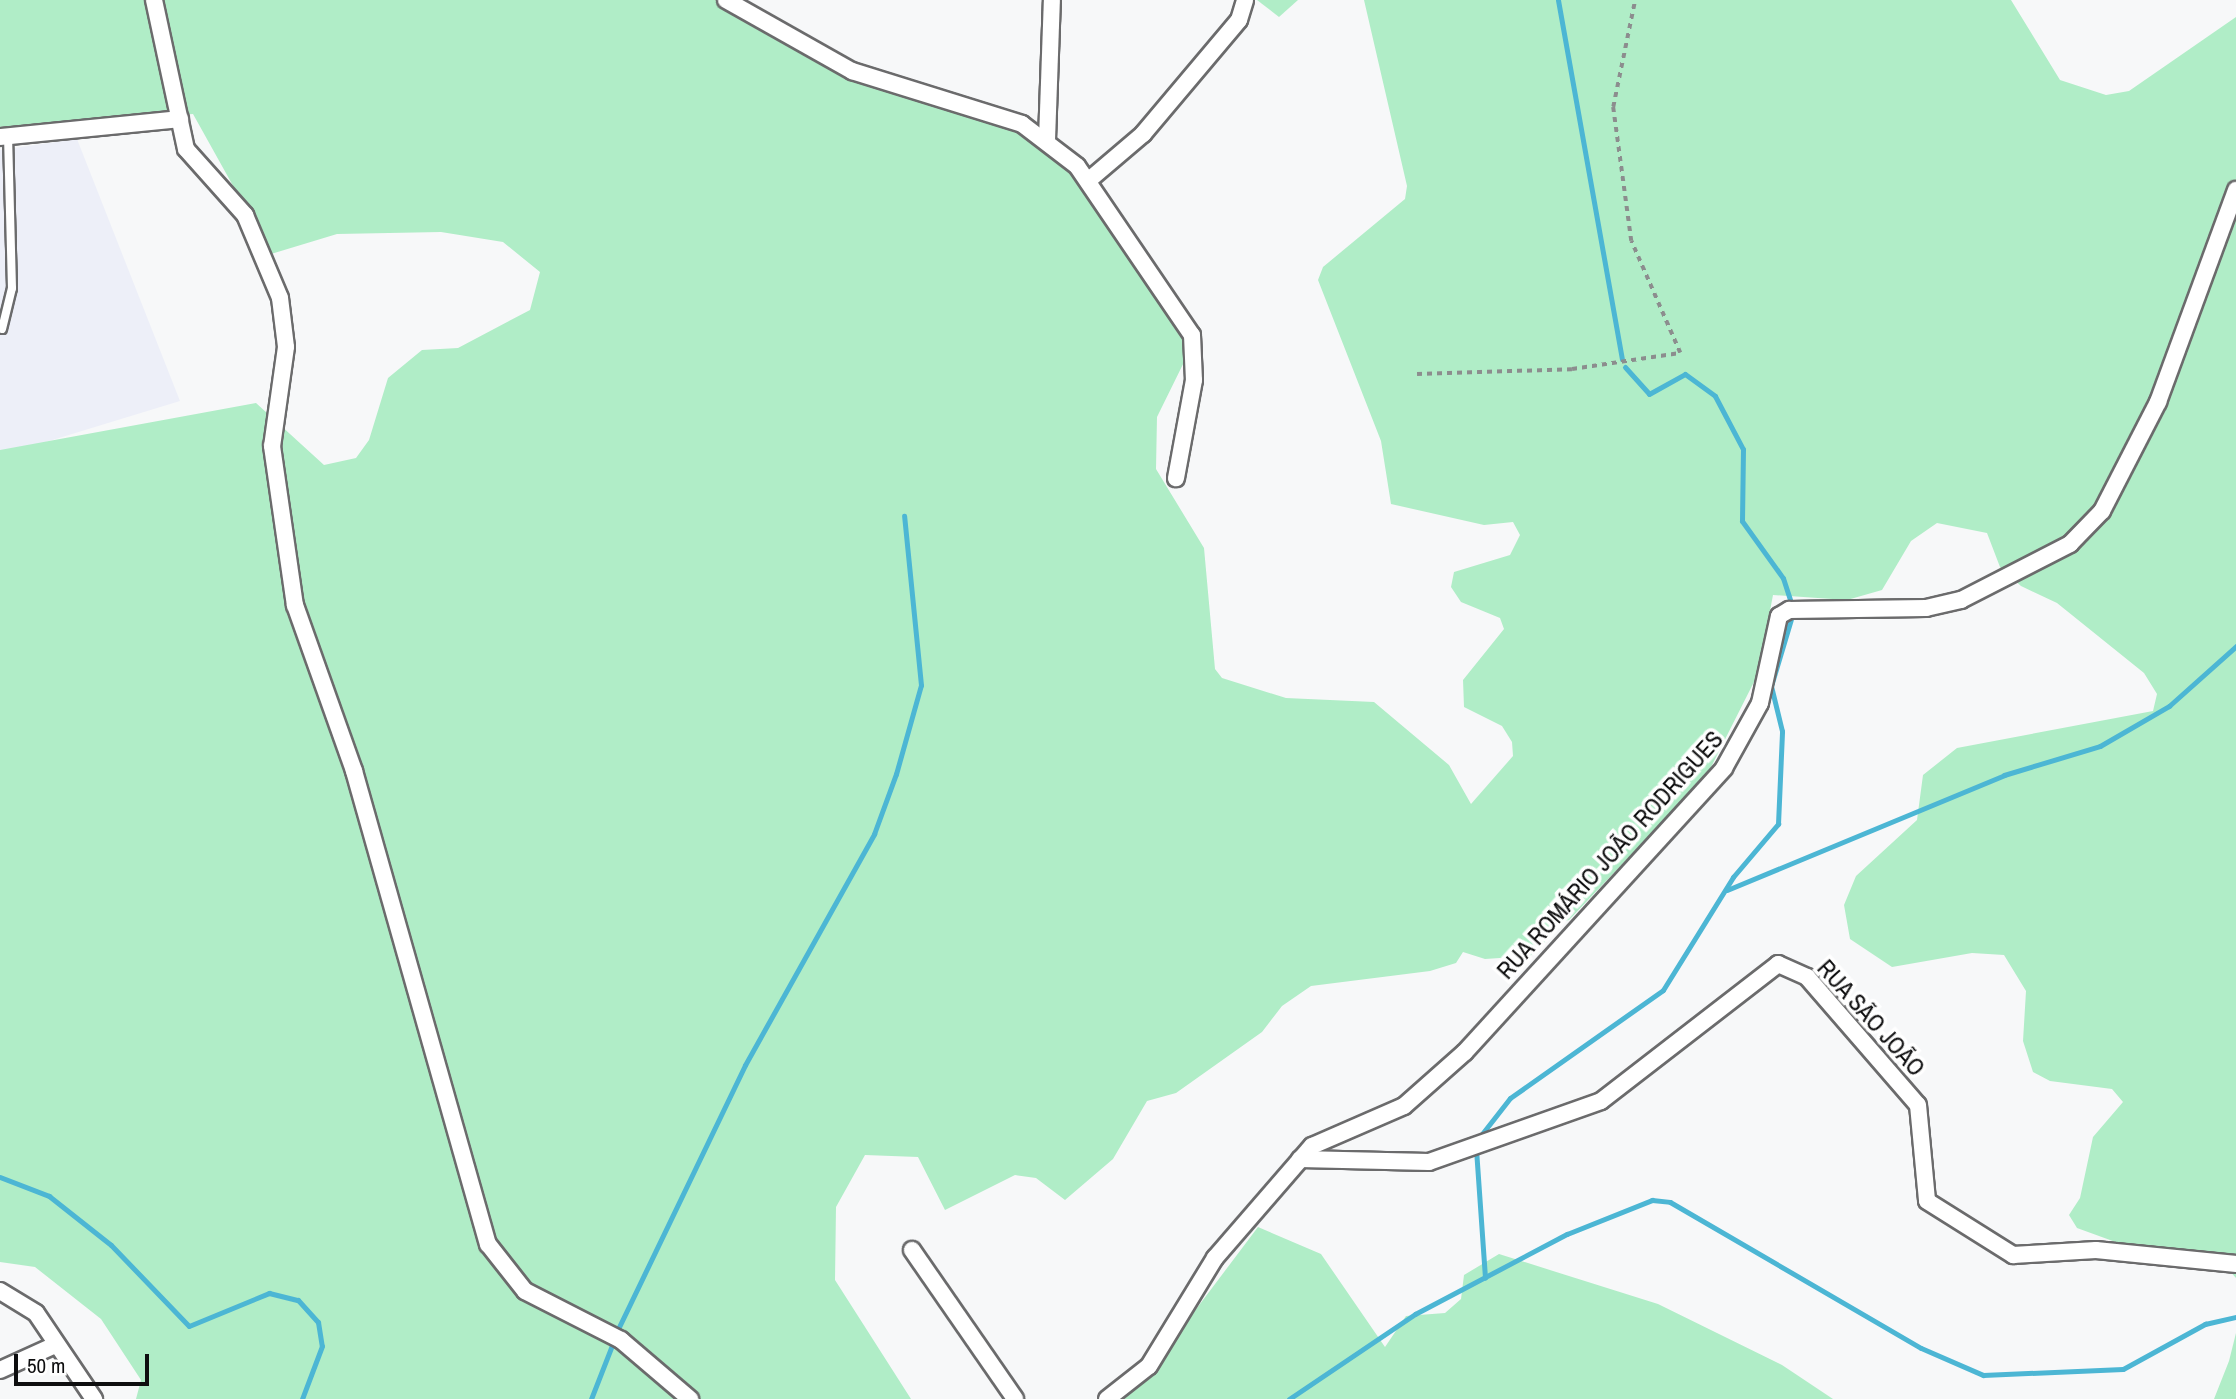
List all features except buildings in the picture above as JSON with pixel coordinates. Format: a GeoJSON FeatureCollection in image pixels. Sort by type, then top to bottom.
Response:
{"type":"FeatureCollection","features":[{"type":"Feature","properties":{"kind":"street"},"geometry":{"type":"LineString","coordinates":[[154,0],[186,149],[245,215],[280,298],[286,347],[272,446],[295,605],[354,771],[488,1244],[525,1290],[621,1340],[690,1399]]}},
{"type":"Feature","properties":{"kind":"street"},"geometry":{"type":"LineString","coordinates":[[726,0],[852,71],[981,106],[1047,140],[1089,180],[1192,335],[1194,380],[1176,478]]}},
{"type":"Feature","properties":{"kind":"street"},"geometry":{"type":"LineString","coordinates":[[1047,140],[1052,0]]}},
{"type":"Feature","properties":{"kind":"street"},"geometry":{"type":"LineString","coordinates":[[1089,180],[1143,134],[1239,20],[1245,0]]}},
{"type":"Feature","properties":{"kind":"street"},"geometry":{"type":"LineString","coordinates":[[4,136],[180,118]]}},
{"type":"Feature","properties":{"kind":"street","name":"RUA ROMÁRIO JOÃO RODRIGUES"},"geometry":{"type":"LineString","coordinates":[[1107,1399],[1149,1366],[1214,1258],[1300,1159],[1322,1138],[1404,1106],[1465,1052],[1724,768],[1760,703],[1775,622],[1784,612],[1926,608],[1961,600],[1999,586],[2078,536],[2102,511],[2140,442],[2236,190]]}},
{"type":"Feature","properties":{"kind":"street","name":"RUA SÃO JOÃO"},"geometry":{"type":"LineString","coordinates":[[1300,1159],[1429,1162],[1601,1101],[1778,964],[1807,976],[1918,1105],[1927,1201],[2013,1255],[2096,1250],[2236,1264]]}},
{"type":"Feature","properties":{"kind":"street"},"geometry":{"type":"LineString","coordinates":[[912,1250],[1015,1399]]}},
{"type":"Feature","properties":{"kind":"street"},"geometry":{"type":"LineString","coordinates":[[0,1291],[36,1313],[55,1345],[94,1399]]}},
{"type":"Feature","properties":{"kind":"street"},"geometry":{"type":"LineString","coordinates":[[0,1370],[55,1345]]}},
{"type":"Feature","properties":{"kind":"lane"},"geometry":{"type":"LineString","coordinates":[[2,329],[12,288],[4,136]]}},
{"type":"Feature","properties":{"kind":"path"},"geometry":{"type":"LineString","coordinates":[[1417,374],[1572,369],[1680,352],[1631,241],[1613,107],[1636,0]]}},
{"type":"Feature","properties":{"kind":"shaded area"},"geometry":{"type":"Polygon","coordinates":[[[77,139],[180,401],[0,456],[0,150],[77,139]]]}},
{"type":"Feature","properties":{"kind":"green space"},"geometry":{"type":"Polygon","coordinates":[[[0,0],[715,0],[854,77],[1015,127],[1074,171],[1185,324],[1189,352],[1157,417],[1156,469],[1204,548],[1215,669],[1222,678],[1286,698],[1374,702],[1449,765],[1471,804],[1513,756],[1512,742],[1502,726],[1464,707],[1463,680],[1504,629],[1500,618],[1461,602],[1451,587],[1454,572],[1510,555],[1520,535],[1513,522],[1484,525],[1391,504],[1381,441],[1318,280],[1323,267],[1405,199],[1407,186],[1364,0],[2011,0],[2060,80],[2106,95],[2129,91],[2236,17],[2236,1278],[2218,1258],[2143,1252],[2077,1228],[2069,1215],[2080,1198],[2093,1137],[2123,1102],[2112,1089],[2050,1081],[2033,1072],[2023,1041],[2026,991],[2004,955],[1972,953],[1892,967],[1850,939],[1844,905],[1856,876],[1917,820],[1923,775],[1957,748],[2153,711],[2157,694],[2144,673],[2057,603],[2021,586],[2000,567],[1987,533],[1937,523],[1911,541],[1882,590],[1847,600],[1773,595],[1758,674],[1707,775],[1569,920],[1550,925],[1544,944],[1530,956],[1485,959],[1463,952],[1456,963],[1430,971],[1311,986],[1282,1006],[1262,1032],[1176,1093],[1147,1101],[1113,1159],[1065,1200],[1036,1178],[1015,1175],[945,1210],[918,1157],[865,1155],[836,1207],[835,1280],[911,1399],[136,1399],[141,1380],[101,1319],[35,1267],[0,1262],[0,450],[256,403],[324,465],[356,458],[369,440],[388,378],[422,350],[458,348],[530,310],[540,272],[503,242],[441,232],[337,234],[271,254],[193,114],[0,127],[0,0]]]}},
{"type":"Feature","properties":{"kind":"green space"},"geometry":{"type":"Polygon","coordinates":[[[1257,0],[1298,0],[1279,17],[1257,0]]]}},
{"type":"Feature","properties":{"kind":"green space"},"geometry":{"type":"Polygon","coordinates":[[[1258,1227],[1321,1254],[1385,1347],[1406,1316],[1445,1313],[1461,1299],[1464,1275],[1499,1254],[1658,1304],[1782,1365],[1833,1399],[1115,1399],[1157,1361],[1258,1227]]]}},
{"type":"Feature","properties":{"kind":"green space"},"geometry":{"type":"Polygon","coordinates":[[[2236,1333],[2236,1399],[2214,1399],[2229,1361],[2236,1333]]]}},
{"type":"Feature","properties":{"kind":"waterway"},"geometry":{"type":"LineString","coordinates":[[1558,0],[1622,359]]}},
{"type":"Feature","properties":{"kind":"waterway"},"geometry":{"type":"LineString","coordinates":[[1625,367],[1649,394],[1685,374],[1715,396],[1743,449],[1742,521],[1783,578],[1792,605]]}},
{"type":"Feature","properties":{"kind":"waterway"},"geometry":{"type":"LineString","coordinates":[[618,1329],[745,1065],[874,834],[896,774],[921,685],[904,516]]}},
{"type":"Feature","properties":{"kind":"waterway"},"geometry":{"type":"LineString","coordinates":[[1478,1139],[1510,1098],[1663,990],[1733,877],[1778,824],[1782,731],[1771,686],[1791,619]]}},
{"type":"Feature","properties":{"kind":"waterway"},"geometry":{"type":"LineString","coordinates":[[1727,890],[2004,775],[2100,746],[2169,706],[2236,646]]}},
{"type":"Feature","properties":{"kind":"waterway"},"geometry":{"type":"LineString","coordinates":[[1476,1149],[1485,1278]]}},
{"type":"Feature","properties":{"kind":"waterway"},"geometry":{"type":"LineString","coordinates":[[0,1177],[49,1196],[111,1245],[189,1326],[269,1293],[298,1300],[318,1322],[322,1346],[302,1399]]}},
{"type":"Feature","properties":{"kind":"waterway"},"geometry":{"type":"LineString","coordinates":[[1289,1399],[1415,1314],[1567,1234],[1652,1200],[1670,1202],[1921,1348],[1983,1375],[2123,1369],[2205,1324],[2236,1317]]}},
{"type":"Feature","properties":{"kind":"waterway"},"geometry":{"type":"LineString","coordinates":[[591,1399],[614,1340]]}}]}
